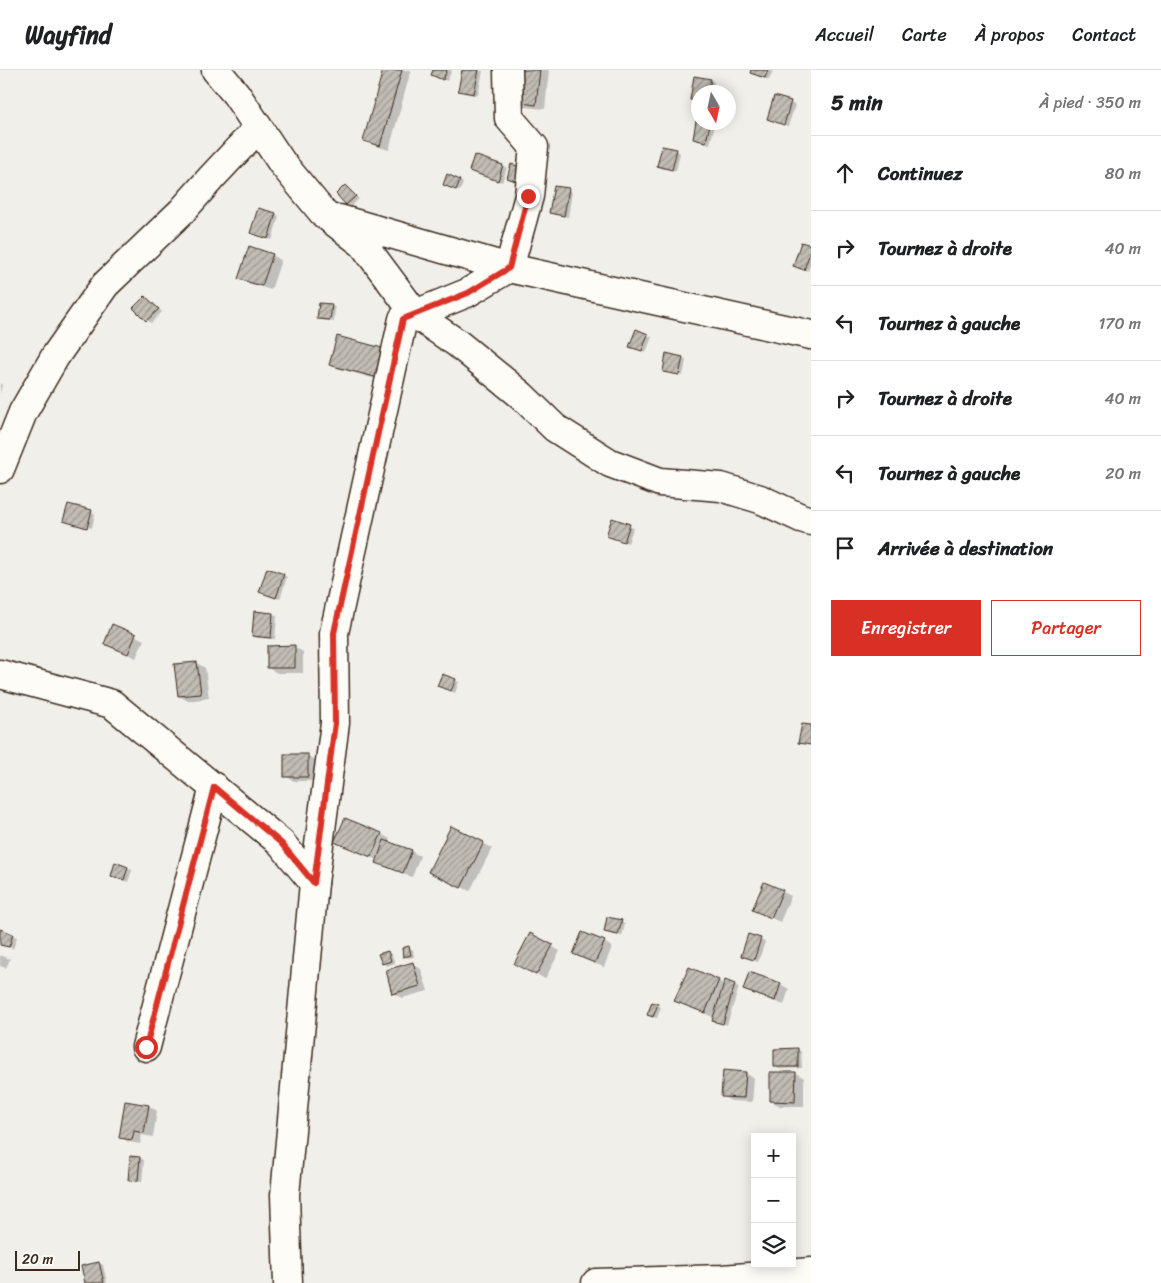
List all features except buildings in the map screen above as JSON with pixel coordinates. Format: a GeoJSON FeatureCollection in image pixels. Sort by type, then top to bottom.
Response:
{"type":"FeatureCollection","features":[{"type":"Feature","properties":{"kind":"street"},"geometry":{"type":"LineString","coordinates":[[216,70],[236,94],[282,163],[324,214],[363,244],[416,314],[457,343],[521,395],[555,428],[610,463],[660,482],[721,486],[760,499],[811,521]]}},
{"type":"Feature","properties":{"kind":"street"},"geometry":{"type":"LineString","coordinates":[[288,1283],[285,1195],[314,883],[335,723],[334,633],[403,319],[468,293],[509,268],[528,196],[534,147],[509,118],[508,70]]}},
{"type":"Feature","properties":{"kind":"street"},"geometry":{"type":"LineString","coordinates":[[0,469],[23,412],[56,355],[105,285],[182,212],[258,128]]}},
{"type":"Feature","properties":{"kind":"street"},"geometry":{"type":"LineString","coordinates":[[324,214],[509,268],[811,335]]}},
{"type":"Feature","properties":{"kind":"street"},"geometry":{"type":"LineString","coordinates":[[0,674],[112,704],[281,843],[314,883]]}},
{"type":"Feature","properties":{"kind":"street"},"geometry":{"type":"LineString","coordinates":[[146,1047],[214,787]]}},
{"type":"Feature","properties":{"kind":"street"},"geometry":{"type":"LineString","coordinates":[[596,1283],[722,1281],[811,1272]]}},
{"type":"Feature","properties":{"kind":"route"},"geometry":{"type":"LineString","coordinates":[[146,1047],[214,787],[281,843],[314,883],[335,723],[334,633],[403,319],[468,293],[509,268],[528,196]]}}]}
